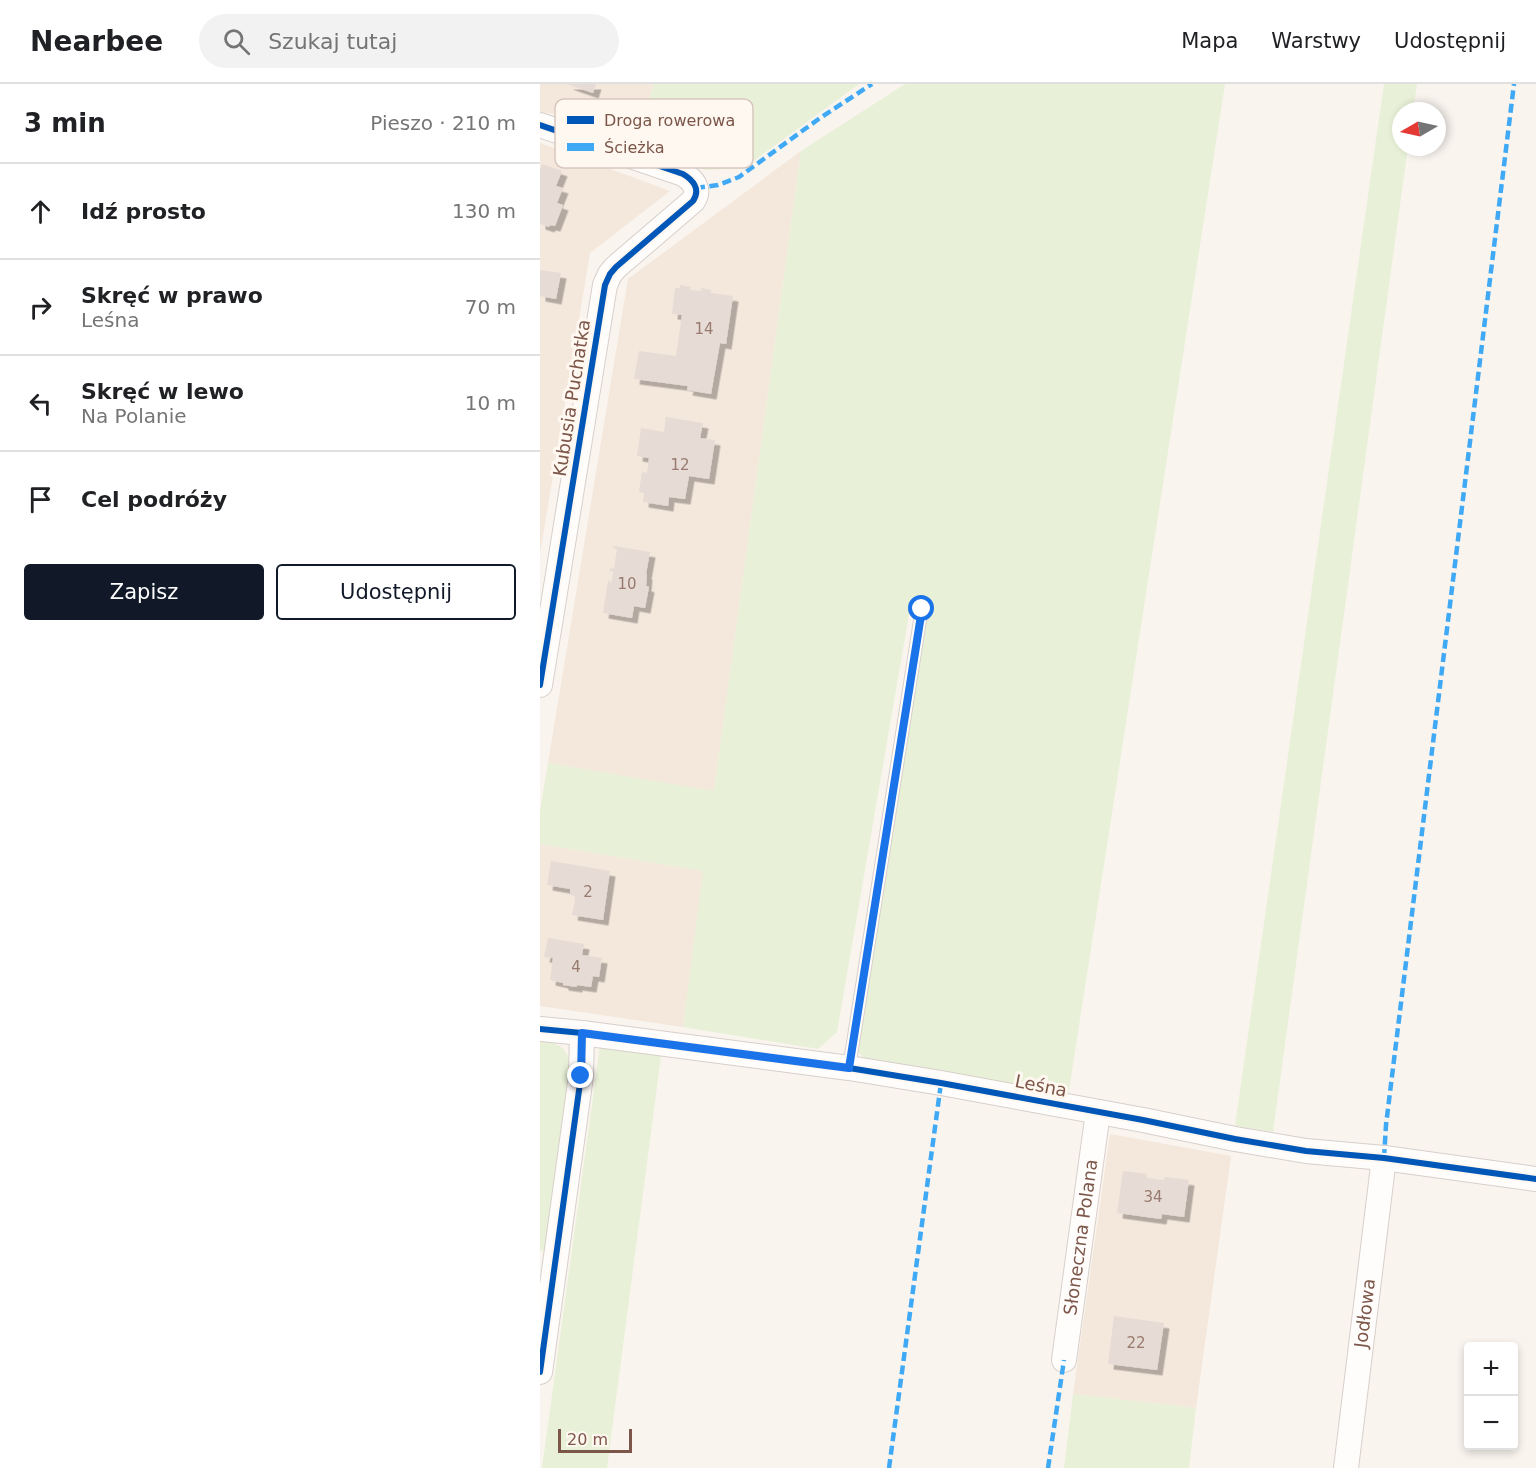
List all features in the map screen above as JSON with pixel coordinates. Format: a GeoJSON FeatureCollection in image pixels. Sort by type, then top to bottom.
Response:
{"type":"FeatureCollection","features":[{"type":"Feature","properties":{"kind":"street","name":"Kubusia Puchatka"},"geometry":{"type":"LineString","coordinates":[[540,124],[555,129]]}},
{"type":"Feature","properties":{"kind":"street","name":"Kubusia Puchatka"},"geometry":{"type":"LineString","coordinates":[[540,685],[605,285],[616,267],[696,196],[696,188],[692,179],[666,168]]}},
{"type":"Feature","properties":{"kind":"street","name":"Leśna"},"geometry":{"type":"LineString","coordinates":[[540,1029],[849,1068],[1143,1120],[1235,1139],[1536,1179]]}},
{"type":"Feature","properties":{"kind":"street"},"geometry":{"type":"LineString","coordinates":[[540,1372],[581,1076],[582,1033]]}},
{"type":"Feature","properties":{"kind":"street","name":"Słoneczna Polana"},"geometry":{"type":"LineString","coordinates":[[1064,1360],[1098,1112]]}},
{"type":"Feature","properties":{"kind":"street","name":"Jodłowa"},"geometry":{"type":"LineString","coordinates":[[1346,1468],[1384,1158]]}},
{"type":"Feature","properties":{"kind":"lane"},"geometry":{"type":"LineString","coordinates":[[849,1068],[922,609]]}},
{"type":"Feature","properties":{"kind":"shaded area"},"geometry":{"type":"Polygon","coordinates":[[[540,84],[654,84],[649,99],[555,99],[555,114],[540,112],[540,84]]]}},
{"type":"Feature","properties":{"kind":"shaded area"},"geometry":{"type":"Polygon","coordinates":[[[540,143],[555,149],[555,168],[608,168],[670,191],[590,253],[540,554],[540,143]]]}},
{"type":"Feature","properties":{"kind":"shaded area"},"geometry":{"type":"Polygon","coordinates":[[[801,151],[714,792],[548,763],[628,279],[801,151]]]}},
{"type":"Feature","properties":{"kind":"shaded area"},"geometry":{"type":"Polygon","coordinates":[[[540,844],[704,871],[683,1027],[540,1006],[540,844]]]}},
{"type":"Feature","properties":{"kind":"shaded area"},"geometry":{"type":"Polygon","coordinates":[[[1110,1134],[1231,1156],[1196,1408],[1073,1394],[1110,1134]]]}},
{"type":"Feature","properties":{"kind":"green space"},"geometry":{"type":"Polygon","coordinates":[[[654,84],[859,84],[753,161],[753,99],[649,99],[654,84]]]}},
{"type":"Feature","properties":{"kind":"green space"},"geometry":{"type":"Polygon","coordinates":[[[905,84],[1225,84],[1068,1097],[866,1062],[858,1051],[929,603],[911,603],[837,1032],[818,1049],[683,1027],[703,871],[540,844],[540,811],[548,763],[714,791],[801,151],[905,84]]]}},
{"type":"Feature","properties":{"kind":"green space"},"geometry":{"type":"Polygon","coordinates":[[[1384,84],[1417,84],[1414,102],[1392,102],[1392,156],[1407,156],[1273,1132],[1235,1126],[1384,84]]]}},
{"type":"Feature","properties":{"kind":"green space"},"geometry":{"type":"Polygon","coordinates":[[[700,168],[744,168],[706,170],[700,168]]]}},
{"type":"Feature","properties":{"kind":"green space"},"geometry":{"type":"Polygon","coordinates":[[[540,1039],[562,1048],[573,1069],[547,1249],[540,1251],[540,1039]]]}},
{"type":"Feature","properties":{"kind":"green space"},"geometry":{"type":"Polygon","coordinates":[[[600,1046],[661,1056],[607,1468],[542,1468],[600,1046]]]}},
{"type":"Feature","properties":{"kind":"green space"},"geometry":{"type":"Polygon","coordinates":[[[1073,1394],[1196,1408],[1189,1468],[1064,1468],[1073,1394]]]}},
{"type":"Feature","properties":{"kind":"building"},"geometry":{"type":"Polygon","coordinates":[[[567,84],[596,84],[593,93],[567,84]]]}},
{"type":"Feature","properties":{"kind":"building"},"geometry":{"type":"Polygon","coordinates":[[[542,164],[562,171],[556,186],[563,188],[557,203],[563,205],[555,226],[550,225],[549,227],[540,224],[542,164]]]}},
{"type":"Feature","properties":{"kind":"building"},"geometry":{"type":"Polygon","coordinates":[[[540,270],[561,273],[556,299],[540,296],[540,270]]]}},
{"type":"Feature","properties":{"kind":"building"},"geometry":{"type":"Polygon","coordinates":[[[680,285],[691,287],[690,290],[701,291],[701,288],[711,290],[711,293],[733,296],[726,344],[720,343],[711,394],[687,390],[688,386],[634,379],[639,351],[676,356],[682,315],[672,314],[675,288],[680,288],[680,285]]]}},
{"type":"Feature","properties":{"kind":"building"},"geometry":{"type":"Polygon","coordinates":[[[666,417],[703,423],[700,438],[715,440],[709,479],[689,476],[685,499],[669,497],[668,506],[643,502],[644,493],[639,492],[642,472],[647,473],[649,458],[637,456],[641,428],[664,432],[666,417]]]}},
{"type":"Feature","properties":{"kind":"building"},"geometry":{"type":"Polygon","coordinates":[[[614,546],[650,552],[646,574],[646,586],[649,587],[645,608],[634,606],[632,618],[603,613],[608,581],[612,582],[613,571],[610,571],[610,568],[614,569],[617,549],[613,548],[614,546]]]}},
{"type":"Feature","properties":{"kind":"building"},"geometry":{"type":"Polygon","coordinates":[[[551,861],[610,871],[603,920],[572,915],[576,896],[570,895],[570,889],[547,885],[551,861]]]}},
{"type":"Feature","properties":{"kind":"building"},"geometry":{"type":"Polygon","coordinates":[[[548,938],[584,944],[582,955],[602,958],[599,977],[593,976],[591,987],[563,985],[563,983],[550,980],[553,958],[544,957],[548,938]]]}},
{"type":"Feature","properties":{"kind":"building"},"geometry":{"type":"Polygon","coordinates":[[[1123,1171],[1147,1174],[1147,1178],[1164,1180],[1165,1177],[1189,1180],[1184,1217],[1162,1214],[1161,1219],[1117,1213],[1123,1171]]]}},
{"type":"Feature","properties":{"kind":"building"},"geometry":{"type":"Polygon","coordinates":[[[1114,1316],[1164,1323],[1157,1370],[1108,1364],[1114,1316]]]}},
{"type":"Feature","properties":{"kind":"marked path"},"geometry":{"type":"LineString","coordinates":[[753,167],[872,84]]}},
{"type":"Feature","properties":{"kind":"marked path"},"geometry":{"type":"LineString","coordinates":[[1384,1158],[1386,1125],[1514,84]]}},
{"type":"Feature","properties":{"kind":"marked path"},"geometry":{"type":"LineString","coordinates":[[696,188],[718,185],[739,177],[751,168]]}},
{"type":"Feature","properties":{"kind":"marked path"},"geometry":{"type":"LineString","coordinates":[[889,1468],[941,1083]]}},
{"type":"Feature","properties":{"kind":"marked path"},"geometry":{"type":"LineString","coordinates":[[1048,1468],[1064,1360]]}},
{"type":"Feature","properties":{"kind":"cycle path"},"geometry":{"type":"LineString","coordinates":[[540,125],[555,130]]}},
{"type":"Feature","properties":{"kind":"cycle path"},"geometry":{"type":"LineString","coordinates":[[540,685],[605,285],[616,267],[693,201],[696,193],[690,179],[665,168]]}},
{"type":"Feature","properties":{"kind":"cycle path"},"geometry":{"type":"LineString","coordinates":[[540,1029],[849,1068],[1306,1151],[1384,1158],[1536,1179]]}},
{"type":"Feature","properties":{"kind":"cycle path"},"geometry":{"type":"LineString","coordinates":[[540,1372],[581,1076],[582,1033]]}},
{"type":"Feature","properties":{"kind":"route"},"geometry":{"type":"LineString","coordinates":[[581,1076],[582,1033],[849,1068],[922,609]]}}]}
